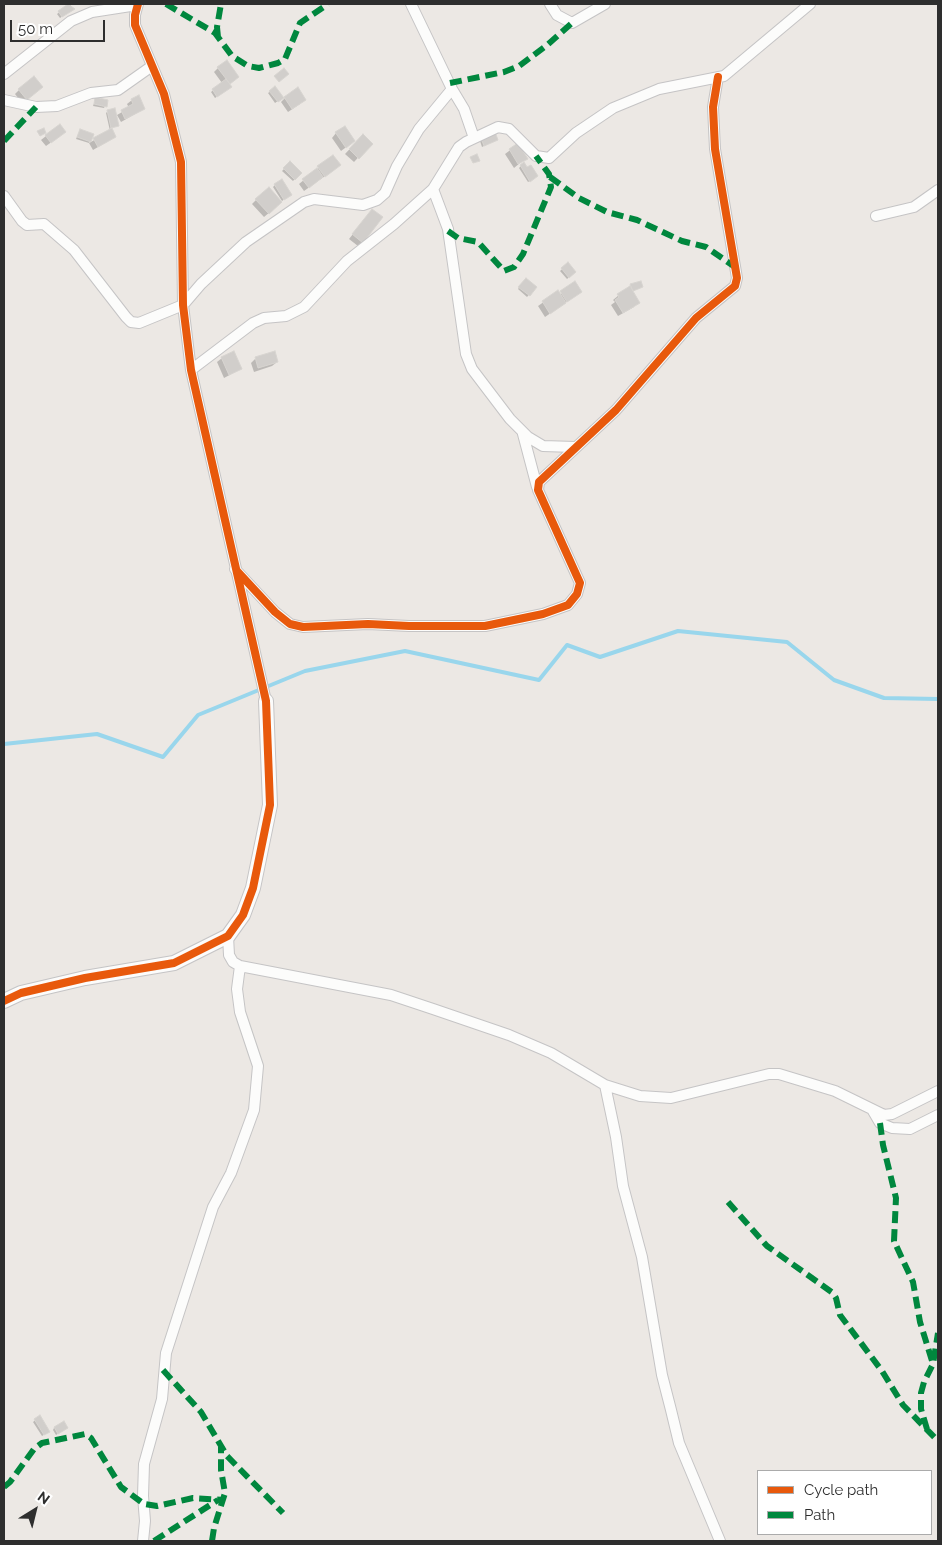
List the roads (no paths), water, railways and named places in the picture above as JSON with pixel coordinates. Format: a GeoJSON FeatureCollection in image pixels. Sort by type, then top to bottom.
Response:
{"type":"FeatureCollection","features":[{"type":"Feature","properties":{"kind":"street"},"geometry":{"type":"LineString","coordinates":[[411,4],[452,90],[464,109],[474,138]]}},
{"type":"Feature","properties":{"kind":"street"},"geometry":{"type":"LineString","coordinates":[[550,4],[557,15],[572,23],[605,4]]}},
{"type":"Feature","properties":{"kind":"street"},"geometry":{"type":"LineString","coordinates":[[191,370],[253,323],[264,318],[286,316],[304,307],[347,261],[394,224],[433,189],[459,147],[474,138],[498,127],[509,128],[536,156],[549,158],[576,133],[613,108],[659,89],[724,76],[810,4]]}},
{"type":"Feature","properties":{"kind":"street"},"geometry":{"type":"LineString","coordinates":[[4,74],[71,21],[92,12],[138,5],[136,25],[174,129],[181,162],[183,305],[191,370],[266,701],[270,805],[253,888],[243,915],[228,936],[174,963],[85,978],[21,993],[4,1001]]}},
{"type":"Feature","properties":{"kind":"street"},"geometry":{"type":"LineString","coordinates":[[4,100],[36,108],[57,106],[91,93],[118,90],[152,66]]}},
{"type":"Feature","properties":{"kind":"street"},"geometry":{"type":"LineString","coordinates":[[537,487],[547,472],[616,410],[696,318],[735,286],[738,271],[715,149],[713,107],[718,77]]}},
{"type":"Feature","properties":{"kind":"street"},"geometry":{"type":"LineString","coordinates":[[4,196],[27,225],[44,224],[74,250],[107,295],[131,322],[139,322],[183,305],[201,284],[246,242],[304,202],[314,199],[363,205],[377,200],[385,193],[397,166],[419,129],[452,90]]}},
{"type":"Feature","properties":{"kind":"street"},"geometry":{"type":"LineString","coordinates":[[433,189],[448,229],[466,354],[472,369],[523,434],[544,446],[575,447]]}},
{"type":"Feature","properties":{"kind":"street"},"geometry":{"type":"LineString","coordinates":[[876,216],[914,207],[938,190]]}},
{"type":"Feature","properties":{"kind":"street"},"geometry":{"type":"LineString","coordinates":[[235,569],[275,612],[290,624],[303,627],[368,624],[485,626],[544,614],[568,605],[576,594],[580,583],[537,487],[523,434]]}},
{"type":"Feature","properties":{"kind":"street"},"geometry":{"type":"LineString","coordinates":[[228,936],[231,959],[240,966],[408,1001],[510,1035],[578,1066],[605,1085],[640,1096],[671,1098],[769,1074],[779,1074],[835,1092],[884,1115],[892,1114],[938,1091]]}},
{"type":"Feature","properties":{"kind":"street"},"geometry":{"type":"LineString","coordinates":[[143,1541],[145,1521],[143,1496],[144,1464],[162,1399],[166,1353],[213,1206],[231,1173],[254,1110],[258,1066],[240,1012],[237,989],[240,966]]}},
{"type":"Feature","properties":{"kind":"street"},"geometry":{"type":"LineString","coordinates":[[605,1085],[616,1136],[623,1186],[642,1257],[662,1376],[670,1410],[679,1443],[720,1541]]}},
{"type":"Feature","properties":{"kind":"street"},"geometry":{"type":"LineString","coordinates":[[873,1111],[880,1123],[892,1128],[910,1129],[938,1115]]}},
{"type":"Feature","properties":{"kind":"waterway"},"geometry":{"type":"LineString","coordinates":[[4,744],[97,734],[163,757],[198,715],[305,671],[405,651],[539,680],[567,645],[600,657],[678,631],[787,642],[834,680],[884,698],[938,699]]}}]}
